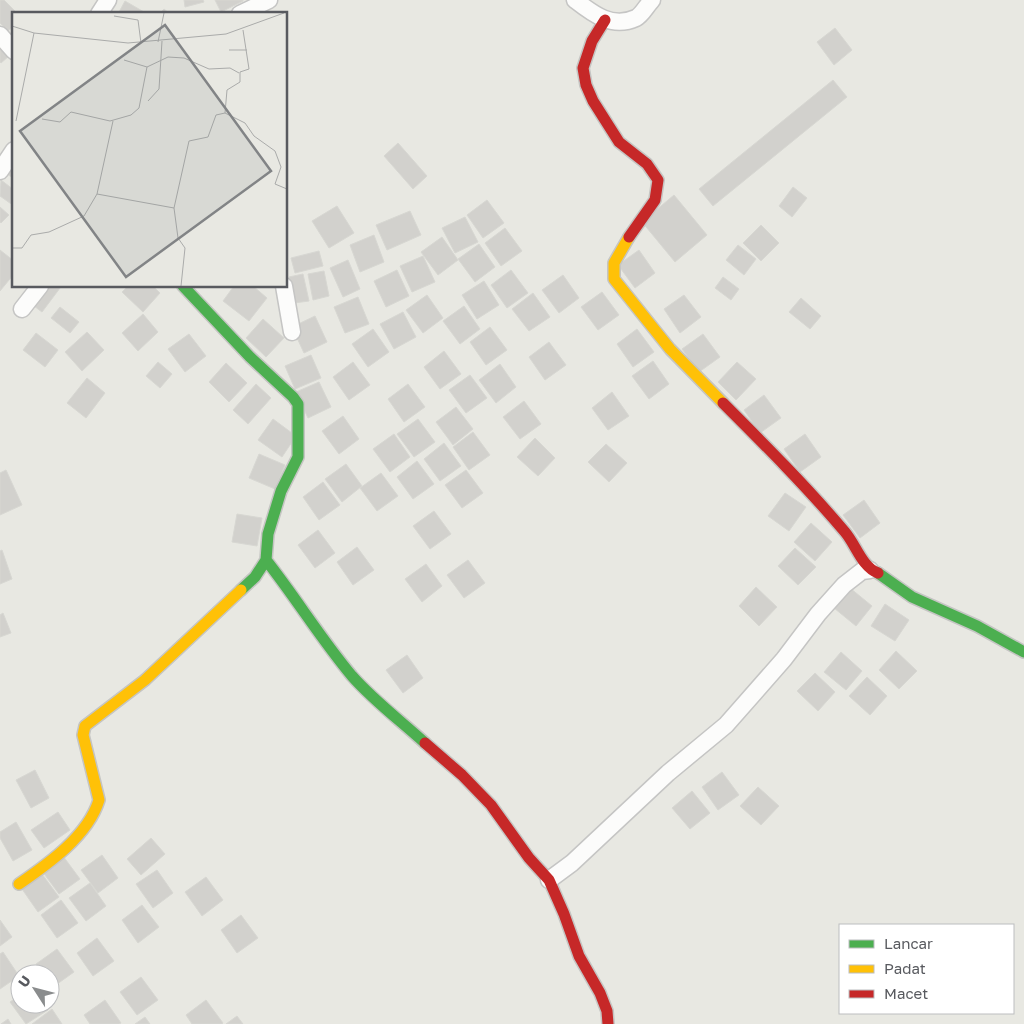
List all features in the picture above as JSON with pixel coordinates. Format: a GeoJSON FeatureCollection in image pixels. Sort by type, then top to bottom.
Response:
{"type":"FeatureCollection","features":[{"type":"Feature","properties":{"kind":"street"},"geometry":{"type":"LineString","coordinates":[[101,12],[108,0]]}},
{"type":"Feature","properties":{"kind":"street"},"geometry":{"type":"LineString","coordinates":[[244,12],[269,0]]}},
{"type":"Feature","properties":{"kind":"street"},"geometry":{"type":"LineString","coordinates":[[575,0],[605,20],[614,22],[637,17],[652,0]]}},
{"type":"Feature","properties":{"kind":"street"},"geometry":{"type":"LineString","coordinates":[[605,20],[592,41],[583,68],[586,85],[593,101],[619,142],[647,164],[658,180],[655,200],[634,229],[614,263],[612,270],[614,279],[670,349],[803,484],[847,534],[870,570]]}},
{"type":"Feature","properties":{"kind":"street"},"geometry":{"type":"LineString","coordinates":[[0,35],[12,49]]}},
{"type":"Feature","properties":{"kind":"street"},"geometry":{"type":"LineString","coordinates":[[0,171],[12,153]]}},
{"type":"Feature","properties":{"kind":"street"},"geometry":{"type":"LineString","coordinates":[[22,309],[38,288]]}},
{"type":"Feature","properties":{"kind":"street"},"geometry":{"type":"LineString","coordinates":[[19,884],[52,861],[77,836],[97,808],[99,800],[83,730],[89,722],[145,680],[255,577],[266,560],[268,534],[274,511],[281,491],[298,456],[298,404],[293,397],[250,357],[186,288]]}},
{"type":"Feature","properties":{"kind":"street"},"geometry":{"type":"LineString","coordinates":[[284,288],[292,332]]}},
{"type":"Feature","properties":{"kind":"street"},"geometry":{"type":"LineString","coordinates":[[266,560],[330,649],[354,678],[382,706],[462,775],[491,805],[529,858],[548,880],[564,914],[579,956],[608,1011],[608,1024]]}},
{"type":"Feature","properties":{"kind":"street"},"geometry":{"type":"LineString","coordinates":[[548,880],[572,863],[668,773],[726,725],[784,659],[818,614],[839,591],[862,571],[870,570],[878,573],[912,597],[977,626],[1024,652]]}},
{"type":"Feature","properties":{"kind":"building"},"geometry":{"type":"Polygon","coordinates":[[[0,0],[4,0],[16,12],[12,12],[12,28],[8,31],[0,23],[0,0]]]}},
{"type":"Feature","properties":{"kind":"building"},"geometry":{"type":"Polygon","coordinates":[[[184,0],[203,0],[204,2],[185,7],[184,0]]]}},
{"type":"Feature","properties":{"kind":"building"},"geometry":{"type":"Polygon","coordinates":[[[215,0],[243,0],[243,1],[221,12],[215,0]]]}},
{"type":"Feature","properties":{"kind":"building"},"geometry":{"type":"Polygon","coordinates":[[[125,1],[144,12],[119,12],[125,1]]]}},
{"type":"Feature","properties":{"kind":"building"},"geometry":{"type":"Polygon","coordinates":[[[835,28],[852,50],[834,65],[817,42],[835,28]]]}},
{"type":"Feature","properties":{"kind":"building"},"geometry":{"type":"Polygon","coordinates":[[[0,45],[9,56],[1,63],[0,62],[0,45]]]}},
{"type":"Feature","properties":{"kind":"building"},"geometry":{"type":"Polygon","coordinates":[[[833,80],[847,97],[713,206],[699,189],[833,80]]]}},
{"type":"Feature","properties":{"kind":"building"},"geometry":{"type":"Polygon","coordinates":[[[398,143],[427,176],[413,189],[384,156],[398,143]]]}},
{"type":"Feature","properties":{"kind":"building"},"geometry":{"type":"Polygon","coordinates":[[[12,166],[12,178],[6,173],[12,166]]]}},
{"type":"Feature","properties":{"kind":"building"},"geometry":{"type":"Polygon","coordinates":[[[1,180],[12,188],[12,205],[0,196],[1,180]]]}},
{"type":"Feature","properties":{"kind":"building"},"geometry":{"type":"Polygon","coordinates":[[[793,187],[807,198],[792,217],[779,206],[793,187]]]}},
{"type":"Feature","properties":{"kind":"building"},"geometry":{"type":"Polygon","coordinates":[[[674,195],[707,235],[675,262],[642,222],[674,195]]]}},
{"type":"Feature","properties":{"kind":"building"},"geometry":{"type":"Polygon","coordinates":[[[487,200],[504,223],[483,238],[467,215],[487,200]]]}},
{"type":"Feature","properties":{"kind":"building"},"geometry":{"type":"Polygon","coordinates":[[[337,206],[354,233],[329,248],[312,221],[337,206]]]}},
{"type":"Feature","properties":{"kind":"building"},"geometry":{"type":"Polygon","coordinates":[[[0,207],[9,215],[1,223],[0,222],[0,207]]]}},
{"type":"Feature","properties":{"kind":"building"},"geometry":{"type":"Polygon","coordinates":[[[410,211],[421,235],[387,250],[376,225],[410,211]]]}},
{"type":"Feature","properties":{"kind":"building"},"geometry":{"type":"Polygon","coordinates":[[[465,217],[478,242],[455,253],[442,228],[465,217]]]}},
{"type":"Feature","properties":{"kind":"building"},"geometry":{"type":"Polygon","coordinates":[[[761,225],[779,243],[761,261],[743,243],[761,225]]]}},
{"type":"Feature","properties":{"kind":"building"},"geometry":{"type":"Polygon","coordinates":[[[505,228],[522,251],[501,266],[485,243],[505,228]]]}},
{"type":"Feature","properties":{"kind":"building"},"geometry":{"type":"Polygon","coordinates":[[[374,235],[384,262],[360,272],[350,245],[374,235]]]}},
{"type":"Feature","properties":{"kind":"building"},"geometry":{"type":"Polygon","coordinates":[[[442,237],[458,260],[438,275],[421,252],[442,237]]]}},
{"type":"Feature","properties":{"kind":"building"},"geometry":{"type":"Polygon","coordinates":[[[479,244],[495,267],[475,282],[458,259],[479,244]]]}},
{"type":"Feature","properties":{"kind":"building"},"geometry":{"type":"Polygon","coordinates":[[[738,245],[756,259],[744,275],[726,260],[738,245]]]}},
{"type":"Feature","properties":{"kind":"building"},"geometry":{"type":"Polygon","coordinates":[[[0,250],[12,259],[12,276],[0,291],[0,250]]]}},
{"type":"Feature","properties":{"kind":"building"},"geometry":{"type":"Polygon","coordinates":[[[639,250],[655,273],[635,288],[618,265],[639,250]]]}},
{"type":"Feature","properties":{"kind":"building"},"geometry":{"type":"Polygon","coordinates":[[[319,251],[323,266],[295,273],[291,258],[319,251]]]}},
{"type":"Feature","properties":{"kind":"building"},"geometry":{"type":"Polygon","coordinates":[[[423,256],[435,282],[412,292],[400,266],[423,256]]]}},
{"type":"Feature","properties":{"kind":"building"},"geometry":{"type":"Polygon","coordinates":[[[348,260],[360,289],[343,297],[330,268],[348,260]]]}},
{"type":"Feature","properties":{"kind":"building"},"geometry":{"type":"Polygon","coordinates":[[[397,270],[409,296],[386,307],[374,281],[397,270]]]}},
{"type":"Feature","properties":{"kind":"building"},"geometry":{"type":"Polygon","coordinates":[[[511,270],[528,293],[507,308],[491,285],[511,270]]]}},
{"type":"Feature","properties":{"kind":"building"},"geometry":{"type":"Polygon","coordinates":[[[324,271],[329,296],[313,300],[308,274],[324,271]]]}},
{"type":"Feature","properties":{"kind":"building"},"geometry":{"type":"Polygon","coordinates":[[[303,274],[309,301],[294,303],[289,277],[303,274]]]}},
{"type":"Feature","properties":{"kind":"building"},"geometry":{"type":"Polygon","coordinates":[[[563,275],[579,298],[559,313],[542,290],[563,275]]]}},
{"type":"Feature","properties":{"kind":"building"},"geometry":{"type":"Polygon","coordinates":[[[723,277],[739,289],[731,300],[715,288],[723,277]]]}},
{"type":"Feature","properties":{"kind":"building"},"geometry":{"type":"Polygon","coordinates":[[[484,281],[499,305],[477,319],[462,295],[484,281]]]}},
{"type":"Feature","properties":{"kind":"building"},"geometry":{"type":"Polygon","coordinates":[[[41,288],[60,288],[42,312],[30,303],[41,288]]]}},
{"type":"Feature","properties":{"kind":"building"},"geometry":{"type":"Polygon","coordinates":[[[126,288],[155,288],[160,293],[143,312],[122,292],[126,288]]]}},
{"type":"Feature","properties":{"kind":"building"},"geometry":{"type":"Polygon","coordinates":[[[233,288],[255,288],[267,298],[249,321],[223,301],[233,288]]]}},
{"type":"Feature","properties":{"kind":"building"},"geometry":{"type":"Polygon","coordinates":[[[602,292],[619,315],[598,330],[581,307],[602,292]]]}},
{"type":"Feature","properties":{"kind":"building"},"geometry":{"type":"Polygon","coordinates":[[[533,293],[550,317],[529,331],[512,309],[533,293]]]}},
{"type":"Feature","properties":{"kind":"building"},"geometry":{"type":"Polygon","coordinates":[[[427,295],[443,318],[423,333],[406,310],[427,295]]]}},
{"type":"Feature","properties":{"kind":"building"},"geometry":{"type":"Polygon","coordinates":[[[684,295],[701,317],[680,333],[664,309],[684,295]]]}},
{"type":"Feature","properties":{"kind":"building"},"geometry":{"type":"Polygon","coordinates":[[[358,297],[369,324],[345,333],[334,307],[358,297]]]}},
{"type":"Feature","properties":{"kind":"building"},"geometry":{"type":"Polygon","coordinates":[[[801,298],[821,316],[810,329],[789,312],[801,298]]]}},
{"type":"Feature","properties":{"kind":"building"},"geometry":{"type":"Polygon","coordinates":[[[464,306],[480,329],[460,344],[443,321],[464,306]]]}},
{"type":"Feature","properties":{"kind":"building"},"geometry":{"type":"Polygon","coordinates":[[[60,307],[79,322],[70,333],[51,318],[60,307]]]}},
{"type":"Feature","properties":{"kind":"building"},"geometry":{"type":"Polygon","coordinates":[[[403,312],[416,337],[394,349],[380,324],[403,312]]]}},
{"type":"Feature","properties":{"kind":"building"},"geometry":{"type":"Polygon","coordinates":[[[143,314],[158,332],[138,351],[122,333],[143,314]]]}},
{"type":"Feature","properties":{"kind":"building"},"geometry":{"type":"Polygon","coordinates":[[[315,316],[327,342],[304,353],[292,327],[315,316]]]}},
{"type":"Feature","properties":{"kind":"building"},"geometry":{"type":"Polygon","coordinates":[[[263,319],[284,338],[266,357],[246,338],[263,319]]]}},
{"type":"Feature","properties":{"kind":"building"},"geometry":{"type":"Polygon","coordinates":[[[490,327],[507,350],[486,365],[470,342],[490,327]]]}},
{"type":"Feature","properties":{"kind":"building"},"geometry":{"type":"Polygon","coordinates":[[[373,329],[389,352],[368,367],[352,344],[373,329]]]}},
{"type":"Feature","properties":{"kind":"building"},"geometry":{"type":"Polygon","coordinates":[[[637,329],[654,352],[633,367],[617,344],[637,329]]]}},
{"type":"Feature","properties":{"kind":"building"},"geometry":{"type":"Polygon","coordinates":[[[87,332],[104,350],[82,371],[65,352],[87,332]]]}},
{"type":"Feature","properties":{"kind":"building"},"geometry":{"type":"Polygon","coordinates":[[[36,333],[58,350],[45,367],[23,350],[36,333]]]}},
{"type":"Feature","properties":{"kind":"building"},"geometry":{"type":"Polygon","coordinates":[[[189,334],[206,356],[185,372],[168,349],[189,334]]]}},
{"type":"Feature","properties":{"kind":"building"},"geometry":{"type":"Polygon","coordinates":[[[703,334],[720,357],[699,372],[682,349],[703,334]]]}},
{"type":"Feature","properties":{"kind":"building"},"geometry":{"type":"Polygon","coordinates":[[[549,342],[566,365],[545,380],[529,357],[549,342]]]}},
{"type":"Feature","properties":{"kind":"building"},"geometry":{"type":"Polygon","coordinates":[[[444,351],[461,374],[440,389],[424,367],[444,351]]]}},
{"type":"Feature","properties":{"kind":"building"},"geometry":{"type":"Polygon","coordinates":[[[311,355],[321,378],[295,389],[285,366],[311,355]]]}},
{"type":"Feature","properties":{"kind":"building"},"geometry":{"type":"Polygon","coordinates":[[[653,361],[669,384],[649,399],[632,376],[653,361]]]}},
{"type":"Feature","properties":{"kind":"building"},"geometry":{"type":"Polygon","coordinates":[[[158,362],[172,374],[160,388],[146,376],[158,362]]]}},
{"type":"Feature","properties":{"kind":"building"},"geometry":{"type":"Polygon","coordinates":[[[353,362],[370,385],[349,400],[333,377],[353,362]]]}},
{"type":"Feature","properties":{"kind":"building"},"geometry":{"type":"Polygon","coordinates":[[[737,362],[756,379],[736,400],[718,382],[737,362]]]}},
{"type":"Feature","properties":{"kind":"building"},"geometry":{"type":"Polygon","coordinates":[[[226,363],[247,383],[229,402],[209,382],[226,363]]]}},
{"type":"Feature","properties":{"kind":"building"},"geometry":{"type":"Polygon","coordinates":[[[500,364],[516,387],[496,403],[479,380],[500,364]]]}},
{"type":"Feature","properties":{"kind":"building"},"geometry":{"type":"Polygon","coordinates":[[[470,375],[487,398],[466,413],[449,390],[470,375]]]}},
{"type":"Feature","properties":{"kind":"building"},"geometry":{"type":"Polygon","coordinates":[[[87,378],[105,393],[86,418],[67,403],[87,378]]]}},
{"type":"Feature","properties":{"kind":"building"},"geometry":{"type":"Polygon","coordinates":[[[319,382],[331,407],[308,418],[296,392],[319,382]]]}},
{"type":"Feature","properties":{"kind":"building"},"geometry":{"type":"Polygon","coordinates":[[[256,384],[271,398],[248,424],[233,410],[256,384]]]}},
{"type":"Feature","properties":{"kind":"building"},"geometry":{"type":"Polygon","coordinates":[[[408,384],[425,407],[404,422],[388,399],[408,384]]]}},
{"type":"Feature","properties":{"kind":"building"},"geometry":{"type":"Polygon","coordinates":[[[612,392],[629,416],[608,430],[592,408],[612,392]]]}},
{"type":"Feature","properties":{"kind":"building"},"geometry":{"type":"Polygon","coordinates":[[[764,395],[781,418],[760,433],[744,410],[764,395]]]}},
{"type":"Feature","properties":{"kind":"building"},"geometry":{"type":"Polygon","coordinates":[[[524,401],[541,424],[520,439],[503,417],[524,401]]]}},
{"type":"Feature","properties":{"kind":"building"},"geometry":{"type":"Polygon","coordinates":[[[456,407],[473,429],[453,445],[436,422],[456,407]]]}},
{"type":"Feature","properties":{"kind":"building"},"geometry":{"type":"Polygon","coordinates":[[[343,416],[359,439],[339,454],[322,431],[343,416]]]}},
{"type":"Feature","properties":{"kind":"building"},"geometry":{"type":"Polygon","coordinates":[[[273,419],[296,436],[282,457],[258,440],[273,419]]]}},
{"type":"Feature","properties":{"kind":"building"},"geometry":{"type":"Polygon","coordinates":[[[418,419],[435,442],[414,457],[397,434],[418,419]]]}},
{"type":"Feature","properties":{"kind":"building"},"geometry":{"type":"Polygon","coordinates":[[[473,432],[490,455],[469,470],[453,447],[473,432]]]}},
{"type":"Feature","properties":{"kind":"building"},"geometry":{"type":"Polygon","coordinates":[[[394,434],[410,457],[390,472],[373,449],[394,434]]]}},
{"type":"Feature","properties":{"kind":"building"},"geometry":{"type":"Polygon","coordinates":[[[805,434],[821,457],[800,472],[784,449],[805,434]]]}},
{"type":"Feature","properties":{"kind":"building"},"geometry":{"type":"Polygon","coordinates":[[[535,438],[555,458],[538,476],[517,457],[535,438]]]}},
{"type":"Feature","properties":{"kind":"building"},"geometry":{"type":"Polygon","coordinates":[[[444,443],[461,466],[440,481],[424,459],[444,443]]]}},
{"type":"Feature","properties":{"kind":"building"},"geometry":{"type":"Polygon","coordinates":[[[606,444],[627,463],[609,482],[588,462],[606,444]]]}},
{"type":"Feature","properties":{"kind":"building"},"geometry":{"type":"Polygon","coordinates":[[[259,454],[285,465],[275,489],[249,478],[259,454]]]}},
{"type":"Feature","properties":{"kind":"building"},"geometry":{"type":"Polygon","coordinates":[[[417,461],[434,484],[413,499],[397,477],[417,461]]]}},
{"type":"Feature","properties":{"kind":"building"},"geometry":{"type":"Polygon","coordinates":[[[346,464],[362,486],[342,502],[325,479],[346,464]]]}},
{"type":"Feature","properties":{"kind":"building"},"geometry":{"type":"Polygon","coordinates":[[[6,470],[22,505],[0,515],[0,473],[6,470]]]}},
{"type":"Feature","properties":{"kind":"building"},"geometry":{"type":"Polygon","coordinates":[[[466,470],[483,493],[462,508],[445,485],[466,470]]]}},
{"type":"Feature","properties":{"kind":"building"},"geometry":{"type":"Polygon","coordinates":[[[381,473],[398,496],[377,511],[360,488],[381,473]]]}},
{"type":"Feature","properties":{"kind":"building"},"geometry":{"type":"Polygon","coordinates":[[[323,482],[340,505],[319,520],[303,497],[323,482]]]}},
{"type":"Feature","properties":{"kind":"building"},"geometry":{"type":"Polygon","coordinates":[[[785,493],[806,507],[789,531],[768,516],[785,493]]]}},
{"type":"Feature","properties":{"kind":"building"},"geometry":{"type":"Polygon","coordinates":[[[864,500],[880,523],[860,538],[843,515],[864,500]]]}},
{"type":"Feature","properties":{"kind":"building"},"geometry":{"type":"Polygon","coordinates":[[[434,511],[451,534],[430,549],[413,526],[434,511]]]}},
{"type":"Feature","properties":{"kind":"building"},"geometry":{"type":"Polygon","coordinates":[[[237,514],[262,518],[257,546],[232,542],[237,514]]]}},
{"type":"Feature","properties":{"kind":"building"},"geometry":{"type":"Polygon","coordinates":[[[811,523],[832,542],[815,561],[794,542],[811,523]]]}},
{"type":"Feature","properties":{"kind":"building"},"geometry":{"type":"Polygon","coordinates":[[[318,530],[335,553],[315,568],[298,545],[318,530]]]}},
{"type":"Feature","properties":{"kind":"building"},"geometry":{"type":"Polygon","coordinates":[[[357,547],[374,570],[353,585],[337,562],[357,547]]]}},
{"type":"Feature","properties":{"kind":"building"},"geometry":{"type":"Polygon","coordinates":[[[795,548],[816,567],[798,585],[778,566],[795,548]]]}},
{"type":"Feature","properties":{"kind":"building"},"geometry":{"type":"Polygon","coordinates":[[[2,550],[12,579],[0,584],[0,551],[2,550]]]}},
{"type":"Feature","properties":{"kind":"building"},"geometry":{"type":"Polygon","coordinates":[[[468,560],[485,583],[464,598],[447,575],[468,560]]]}},
{"type":"Feature","properties":{"kind":"building"},"geometry":{"type":"Polygon","coordinates":[[[426,564],[442,586],[422,602],[405,579],[426,564]]]}},
{"type":"Feature","properties":{"kind":"building"},"geometry":{"type":"Polygon","coordinates":[[[756,587],[777,607],[759,626],[739,606],[756,587]]]}},
{"type":"Feature","properties":{"kind":"building"},"geometry":{"type":"Polygon","coordinates":[[[850,588],[872,606],[856,626],[834,608],[850,588]]]}},
{"type":"Feature","properties":{"kind":"building"},"geometry":{"type":"Polygon","coordinates":[[[885,604],[909,620],[895,641],[871,626],[885,604]]]}},
{"type":"Feature","properties":{"kind":"building"},"geometry":{"type":"Polygon","coordinates":[[[3,613],[11,633],[0,637],[0,615],[3,613]]]}},
{"type":"Feature","properties":{"kind":"building"},"geometry":{"type":"Polygon","coordinates":[[[896,651],[917,671],[899,689],[879,670],[896,651]]]}},
{"type":"Feature","properties":{"kind":"building"},"geometry":{"type":"Polygon","coordinates":[[[841,652],[862,671],[846,690],[824,672],[841,652]]]}},
{"type":"Feature","properties":{"kind":"building"},"geometry":{"type":"Polygon","coordinates":[[[407,655],[423,678],[403,693],[386,670],[407,655]]]}},
{"type":"Feature","properties":{"kind":"building"},"geometry":{"type":"Polygon","coordinates":[[[815,673],[835,692],[818,711],[797,691],[815,673]]]}},
{"type":"Feature","properties":{"kind":"building"},"geometry":{"type":"Polygon","coordinates":[[[867,677],[887,696],[870,715],[849,696],[867,677]]]}},
{"type":"Feature","properties":{"kind":"building"},"geometry":{"type":"Polygon","coordinates":[[[35,770],[49,798],[31,808],[16,780],[35,770]]]}},
{"type":"Feature","properties":{"kind":"building"},"geometry":{"type":"Polygon","coordinates":[[[722,772],[739,795],[718,810],[702,787],[722,772]]]}},
{"type":"Feature","properties":{"kind":"building"},"geometry":{"type":"Polygon","coordinates":[[[758,787],[779,806],[761,825],[740,806],[758,787]]]}},
{"type":"Feature","properties":{"kind":"building"},"geometry":{"type":"Polygon","coordinates":[[[692,791],[710,813],[690,829],[672,808],[692,791]]]}},
{"type":"Feature","properties":{"kind":"building"},"geometry":{"type":"Polygon","coordinates":[[[58,812],[70,830],[44,848],[31,830],[58,812]]]}},
{"type":"Feature","properties":{"kind":"building"},"geometry":{"type":"Polygon","coordinates":[[[16,822],[32,850],[13,861],[0,838],[0,832],[16,822]]]}},
{"type":"Feature","properties":{"kind":"building"},"geometry":{"type":"Polygon","coordinates":[[[151,838],[165,854],[141,875],[127,859],[151,838]]]}},
{"type":"Feature","properties":{"kind":"building"},"geometry":{"type":"Polygon","coordinates":[[[102,855],[118,878],[98,893],[81,870],[102,855]]]}},
{"type":"Feature","properties":{"kind":"building"},"geometry":{"type":"Polygon","coordinates":[[[63,856],[80,879],[59,894],[42,871],[63,856]]]}},
{"type":"Feature","properties":{"kind":"building"},"geometry":{"type":"Polygon","coordinates":[[[157,870],[173,893],[153,908],[136,884],[157,870]]]}},
{"type":"Feature","properties":{"kind":"building"},"geometry":{"type":"Polygon","coordinates":[[[42,874],[59,897],[38,912],[22,889],[42,874]]]}},
{"type":"Feature","properties":{"kind":"building"},"geometry":{"type":"Polygon","coordinates":[[[206,877],[223,900],[202,916],[185,892],[206,877]]]}},
{"type":"Feature","properties":{"kind":"building"},"geometry":{"type":"Polygon","coordinates":[[[90,883],[106,906],[86,921],[69,898],[90,883]]]}},
{"type":"Feature","properties":{"kind":"building"},"geometry":{"type":"Polygon","coordinates":[[[61,900],[78,923],[57,938],[41,915],[61,900]]]}},
{"type":"Feature","properties":{"kind":"building"},"geometry":{"type":"Polygon","coordinates":[[[142,905],[159,927],[138,943],[122,920],[142,905]]]}},
{"type":"Feature","properties":{"kind":"building"},"geometry":{"type":"Polygon","coordinates":[[[241,915],[258,938],[237,953],[221,930],[241,915]]]}},
{"type":"Feature","properties":{"kind":"building"},"geometry":{"type":"Polygon","coordinates":[[[0,920],[12,937],[0,946],[0,920]]]}},
{"type":"Feature","properties":{"kind":"building"},"geometry":{"type":"Polygon","coordinates":[[[97,938],[114,961],[93,976],[77,953],[97,938]]]}},
{"type":"Feature","properties":{"kind":"building"},"geometry":{"type":"Polygon","coordinates":[[[57,949],[74,972],[60,982],[60,964],[36,964],[57,949]]]}},
{"type":"Feature","properties":{"kind":"building"},"geometry":{"type":"Polygon","coordinates":[[[3,952],[11,964],[10,982],[0,989],[0,954],[3,952]]]}},
{"type":"Feature","properties":{"kind":"building"},"geometry":{"type":"Polygon","coordinates":[[[141,977],[158,1000],[137,1015],[120,992],[141,977]]]}},
{"type":"Feature","properties":{"kind":"building"},"geometry":{"type":"Polygon","coordinates":[[[105,1000],[121,1023],[90,1024],[84,1015],[105,1000]]]}},
{"type":"Feature","properties":{"kind":"building"},"geometry":{"type":"Polygon","coordinates":[[[206,1000],[222,1024],[192,1024],[186,1015],[206,1000]]]}},
{"type":"Feature","properties":{"kind":"building"},"geometry":{"type":"Polygon","coordinates":[[[19,1014],[42,1014],[26,1024],[19,1014]]]}},
{"type":"Feature","properties":{"kind":"building"},"geometry":{"type":"Polygon","coordinates":[[[45,1014],[55,1014],[62,1024],[32,1024],[45,1014]]]}},
{"type":"Feature","properties":{"kind":"building"},"geometry":{"type":"Polygon","coordinates":[[[237,1016],[243,1024],[226,1024],[237,1016]]]}},
{"type":"Feature","properties":{"kind":"building"},"geometry":{"type":"Polygon","coordinates":[[[145,1017],[150,1024],[135,1024],[145,1017]]]}},
{"type":"Feature","properties":{"kind":"building"},"geometry":{"type":"Polygon","coordinates":[[[8,1019],[11,1024],[1,1024],[8,1019]]]}},
{"type":"Feature","properties":{"kind":"traffic: fast"},"geometry":{"type":"LineString","coordinates":[[185,288],[250,357],[293,397],[298,404],[298,457],[281,491],[268,534],[266,560],[255,577],[241,590]]}},
{"type":"Feature","properties":{"kind":"traffic: fast"},"geometry":{"type":"LineString","coordinates":[[266,560],[352,676],[378,702],[425,743]]}},
{"type":"Feature","properties":{"kind":"traffic: fast"},"geometry":{"type":"LineString","coordinates":[[878,573],[912,597],[977,626],[1024,652]]}},
{"type":"Feature","properties":{"kind":"traffic: slow"},"geometry":{"type":"LineString","coordinates":[[629,237],[614,263],[614,279],[670,349],[723,403]]}},
{"type":"Feature","properties":{"kind":"traffic: slow"},"geometry":{"type":"LineString","coordinates":[[19,884],[66,848],[86,826],[94,813],[99,800],[83,735],[85,726],[145,680],[241,590]]}},
{"type":"Feature","properties":{"kind":"traffic: jam"},"geometry":{"type":"LineString","coordinates":[[605,20],[592,41],[583,68],[586,85],[593,101],[619,142],[647,164],[658,180],[655,200],[629,237]]}},
{"type":"Feature","properties":{"kind":"traffic: jam"},"geometry":{"type":"LineString","coordinates":[[723,403],[816,499],[849,537],[863,561],[878,573]]}},
{"type":"Feature","properties":{"kind":"traffic: jam"},"geometry":{"type":"LineString","coordinates":[[425,743],[462,775],[491,805],[529,858],[549,880],[579,956],[600,993],[607,1011],[608,1024]]}}]}
